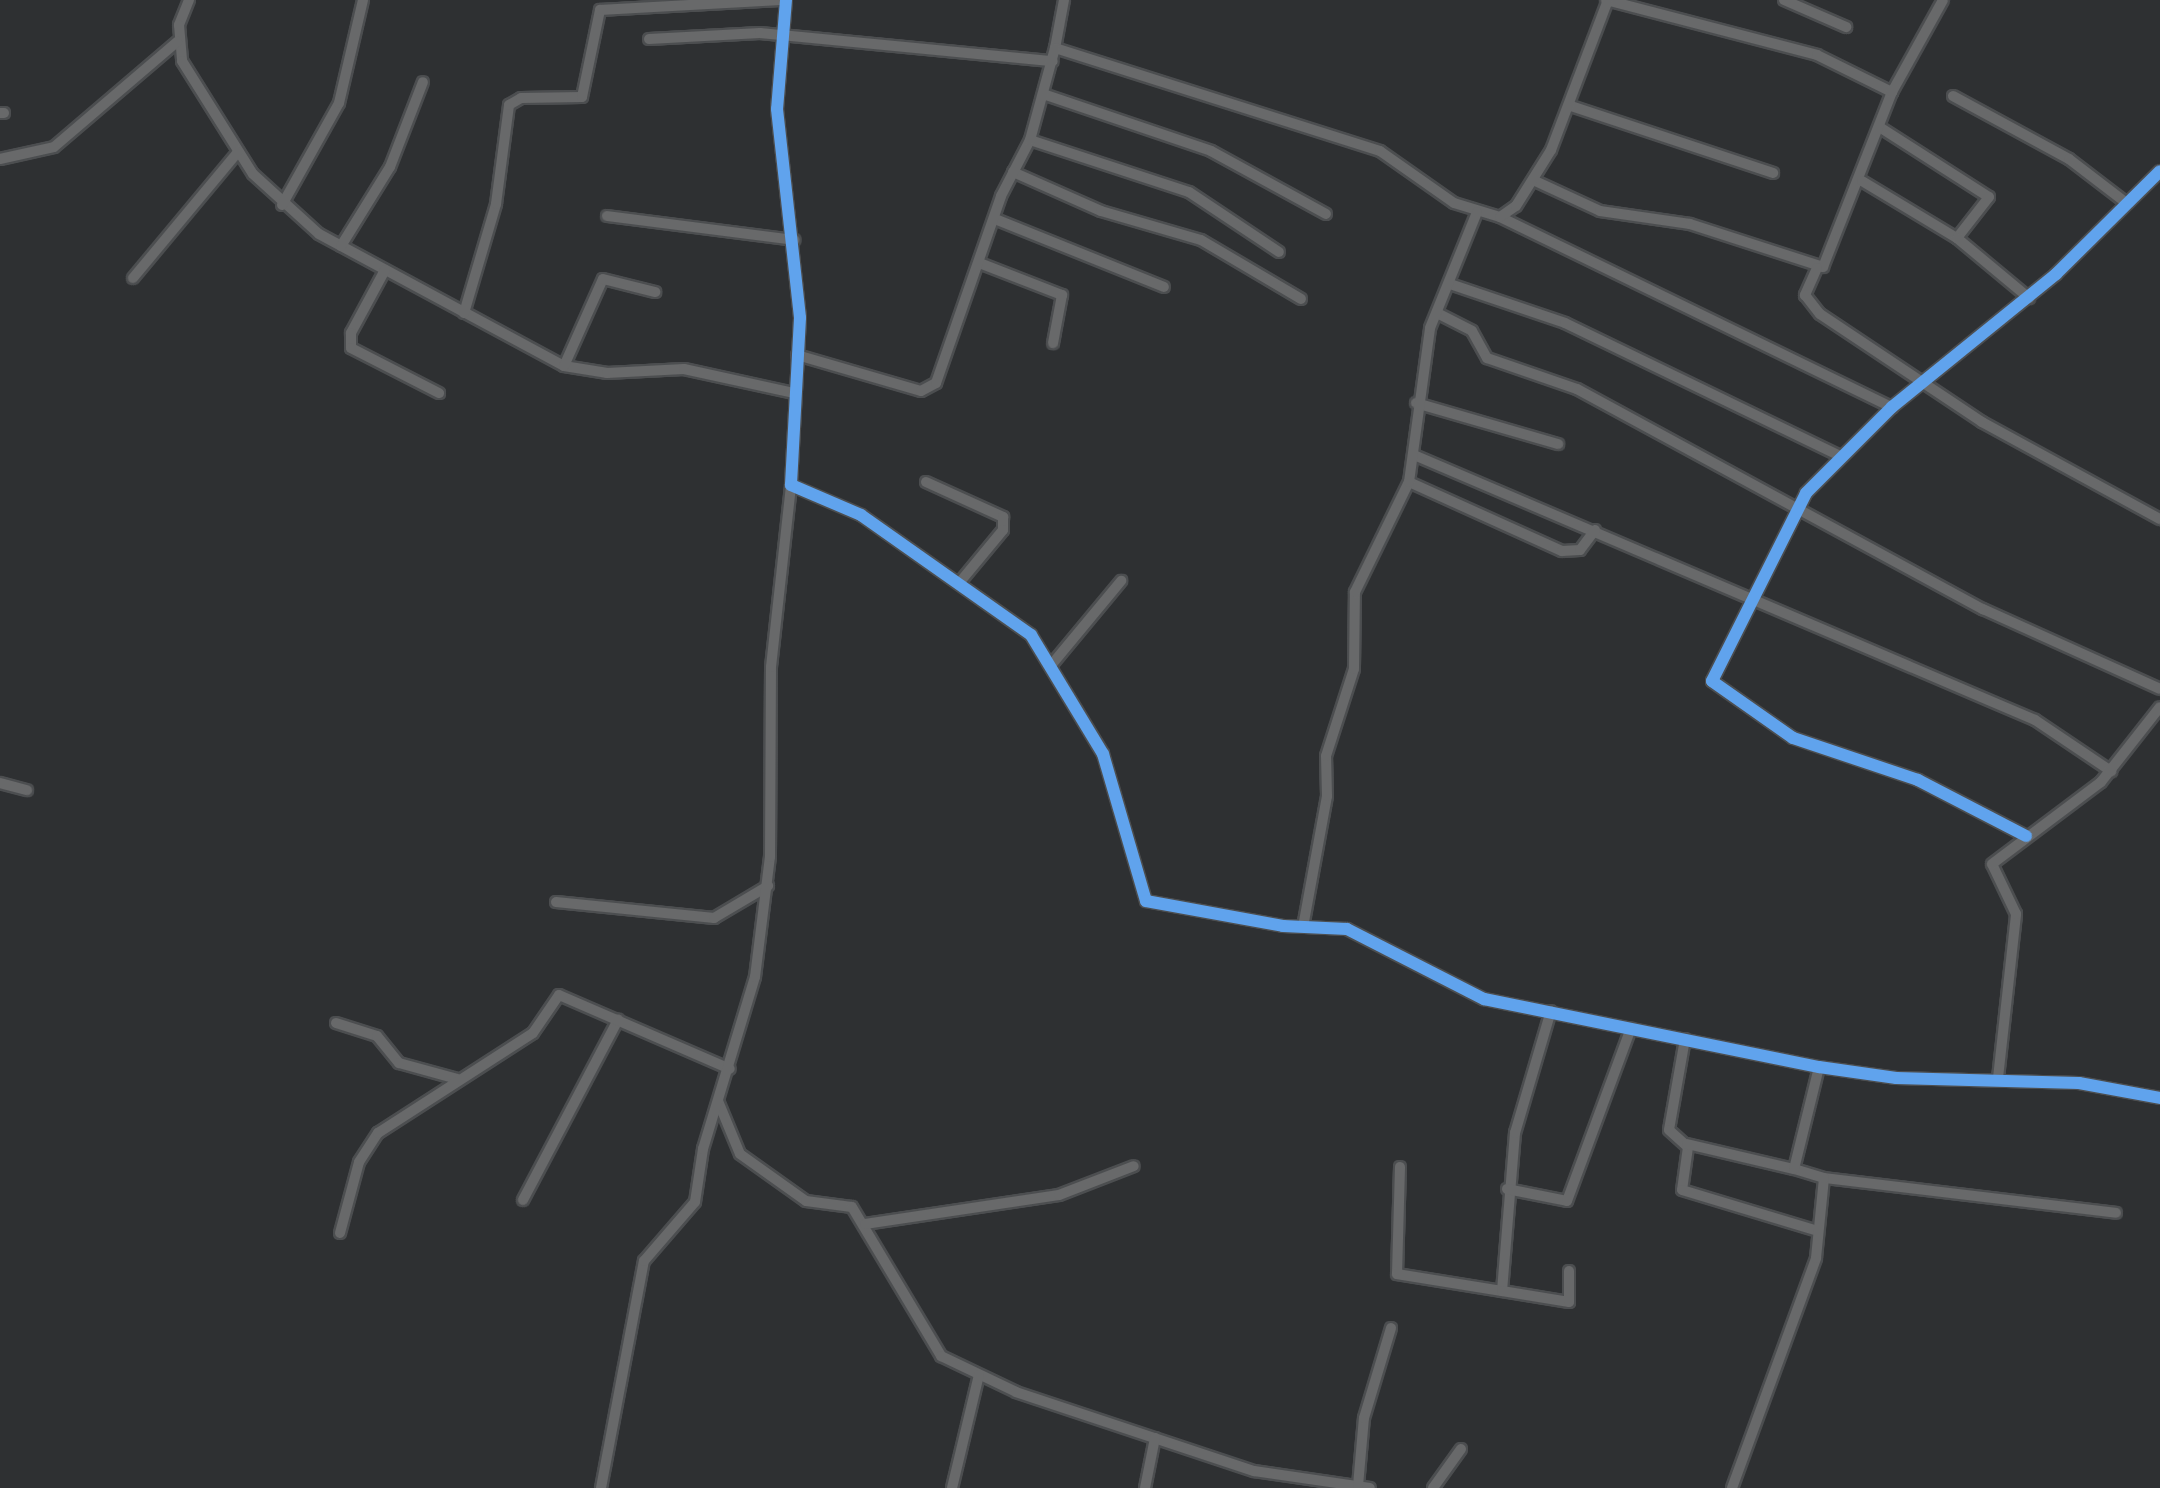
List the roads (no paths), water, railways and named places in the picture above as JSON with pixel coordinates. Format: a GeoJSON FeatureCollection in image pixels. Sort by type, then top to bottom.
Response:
{"type":"FeatureCollection","features":[{"type":"Feature","properties":{"kind":"street"},"geometry":{"type":"LineString","coordinates":[[0,159],[54,147],[82,128],[177,42],[189,0]]}},
{"type":"Feature","properties":{"kind":"street"},"geometry":{"type":"LineString","coordinates":[[282,205],[339,103],[363,0]]}},
{"type":"Feature","properties":{"kind":"street"},"geometry":{"type":"LineString","coordinates":[[464,313],[496,204],[509,105],[521,98],[582,97],[600,10],[783,0],[777,109],[794,240],[797,355],[791,485],[768,709],[768,886],[755,977],[718,1101],[695,1202],[644,1261],[601,1488]]}},
{"type":"Feature","properties":{"kind":"street"},"geometry":{"type":"LineString","coordinates":[[797,355],[930,391],[982,264],[1013,172],[1030,140],[1046,95],[1064,0]]}},
{"type":"Feature","properties":{"kind":"street"},"geometry":{"type":"LineString","coordinates":[[1500,217],[1533,180],[1571,106],[1608,0],[1817,55],[1892,92]]}},
{"type":"Feature","properties":{"kind":"street"},"geometry":{"type":"LineString","coordinates":[[1784,0],[1846,27]]}},
{"type":"Feature","properties":{"kind":"street"},"geometry":{"type":"LineString","coordinates":[[1943,0],[1892,92],[1862,181],[1829,260],[1817,268],[1808,305],[1921,384],[2160,519]]}},
{"type":"Feature","properties":{"kind":"street"},"geometry":{"type":"LineString","coordinates":[[649,39],[780,34],[1053,61]]}},
{"type":"Feature","properties":{"kind":"street"},"geometry":{"type":"LineString","coordinates":[[177,42],[238,152],[282,205],[341,246],[564,366],[607,373],[684,369],[794,393]]}},
{"type":"Feature","properties":{"kind":"street"},"geometry":{"type":"LineString","coordinates":[[1055,48],[1380,151],[1477,212],[1500,217],[1892,407]]}},
{"type":"Feature","properties":{"kind":"street"},"geometry":{"type":"LineString","coordinates":[[341,246],[390,167],[423,82]]}},
{"type":"Feature","properties":{"kind":"street"},"geometry":{"type":"LineString","coordinates":[[1046,95],[1211,151],[1326,214]]}},
{"type":"Feature","properties":{"kind":"street"},"geometry":{"type":"LineString","coordinates":[[1953,96],[2069,159],[2124,201]]}},
{"type":"Feature","properties":{"kind":"street"},"geometry":{"type":"LineString","coordinates":[[1571,106],[1773,173]]}},
{"type":"Feature","properties":{"kind":"street"},"geometry":{"type":"LineString","coordinates":[[1881,128],[1989,197],[1957,238]]}},
{"type":"Feature","properties":{"kind":"street"},"geometry":{"type":"LineString","coordinates":[[1030,140],[1189,192],[1279,252]]}},
{"type":"Feature","properties":{"kind":"street"},"geometry":{"type":"LineString","coordinates":[[133,278],[238,152]]}},
{"type":"Feature","properties":{"kind":"street"},"geometry":{"type":"LineString","coordinates":[[2026,836],[1918,780],[1793,738],[1716,689],[1713,675],[1798,505],[1840,456],[1892,407],[2029,298],[2124,201],[2160,171]]}},
{"type":"Feature","properties":{"kind":"street"},"geometry":{"type":"LineString","coordinates":[[1013,172],[1101,211],[1201,240],[1301,299]]}},
{"type":"Feature","properties":{"kind":"street"},"geometry":{"type":"LineString","coordinates":[[1533,180],[1600,211],[1690,224],[1817,268]]}},
{"type":"Feature","properties":{"kind":"street"},"geometry":{"type":"LineString","coordinates":[[1862,181],[1957,238],[2029,298]]}},
{"type":"Feature","properties":{"kind":"street"},"geometry":{"type":"LineString","coordinates":[[1303,927],[1327,796],[1326,756],[1354,669],[1355,592],[1409,482],[1414,455],[1416,403],[1439,314],[1477,212]]}},
{"type":"Feature","properties":{"kind":"street"},"geometry":{"type":"LineString","coordinates":[[607,216],[794,240]]}},
{"type":"Feature","properties":{"kind":"street"},"geometry":{"type":"LineString","coordinates":[[995,219],[1164,287]]}},
{"type":"Feature","properties":{"kind":"street"},"geometry":{"type":"LineString","coordinates":[[982,264],[1062,295],[1053,343]]}},
{"type":"Feature","properties":{"kind":"street"},"geometry":{"type":"LineString","coordinates":[[385,270],[351,333],[351,348],[439,393]]}},
{"type":"Feature","properties":{"kind":"street"},"geometry":{"type":"LineString","coordinates":[[564,366],[598,283],[611,278],[655,292]]}},
{"type":"Feature","properties":{"kind":"street"},"geometry":{"type":"LineString","coordinates":[[1450,284],[1593,336],[1840,456]]}},
{"type":"Feature","properties":{"kind":"street"},"geometry":{"type":"LineString","coordinates":[[1439,314],[1472,331],[1487,358],[1577,389],[1798,505],[1983,609],[2160,689]]}},
{"type":"Feature","properties":{"kind":"street"},"geometry":{"type":"LineString","coordinates":[[1416,403],[1558,444]]}},
{"type":"Feature","properties":{"kind":"street"},"geometry":{"type":"LineString","coordinates":[[1414,455],[2050,726],[2111,771]]}},
{"type":"Feature","properties":{"kind":"street"},"geometry":{"type":"LineString","coordinates":[[926,482],[1003,517],[1003,530],[960,582]]}},
{"type":"Feature","properties":{"kind":"street"},"geometry":{"type":"LineString","coordinates":[[1409,482],[1562,551],[1580,550],[1595,530]]}},
{"type":"Feature","properties":{"kind":"street"},"geometry":{"type":"LineString","coordinates":[[791,485],[861,515],[1031,635],[1053,663],[1103,754],[1146,901],[1303,927],[1347,929],[1464,992],[1819,1067],[1896,1078],[1998,1078],[2160,1098]]}},
{"type":"Feature","properties":{"kind":"street"},"geometry":{"type":"LineString","coordinates":[[1053,663],[1121,581]]}},
{"type":"Feature","properties":{"kind":"street"},"geometry":{"type":"LineString","coordinates":[[1998,1078],[2016,914],[1990,872],[1996,858],[2111,771],[2160,707]]}},
{"type":"Feature","properties":{"kind":"street"},"geometry":{"type":"LineString","coordinates":[[0,783],[27,790]]}},
{"type":"Feature","properties":{"kind":"street"},"geometry":{"type":"LineString","coordinates":[[556,902],[714,918],[768,886]]}},
{"type":"Feature","properties":{"kind":"street"},"geometry":{"type":"LineString","coordinates":[[340,1233],[367,1146],[457,1079],[533,1033],[559,995],[730,1069]]}},
{"type":"Feature","properties":{"kind":"street"},"geometry":{"type":"LineString","coordinates":[[1502,1291],[1507,1189],[1551,1011]]}},
{"type":"Feature","properties":{"kind":"street"},"geometry":{"type":"LineString","coordinates":[[523,1200],[618,1020]]}},
{"type":"Feature","properties":{"kind":"street"},"geometry":{"type":"LineString","coordinates":[[336,1023],[377,1036],[399,1063],[457,1079]]}},
{"type":"Feature","properties":{"kind":"street"},"geometry":{"type":"LineString","coordinates":[[1507,1189],[1569,1199],[1631,1028]]}},
{"type":"Feature","properties":{"kind":"street"},"geometry":{"type":"LineString","coordinates":[[1685,1039],[1669,1130],[1687,1144],[1824,1178],[2116,1213]]}},
{"type":"Feature","properties":{"kind":"street"},"geometry":{"type":"LineString","coordinates":[[1794,1169],[1819,1067]]}},
{"type":"Feature","properties":{"kind":"street"},"geometry":{"type":"LineString","coordinates":[[718,1101],[740,1154],[806,1201],[844,1201],[865,1224],[928,1345],[979,1375],[1264,1474],[1370,1488]]}},
{"type":"Feature","properties":{"kind":"street"},"geometry":{"type":"LineString","coordinates":[[1687,1144],[1684,1192],[1818,1231]]}},
{"type":"Feature","properties":{"kind":"street"},"geometry":{"type":"LineString","coordinates":[[865,1224],[1059,1195],[1134,1166]]}},
{"type":"Feature","properties":{"kind":"street"},"geometry":{"type":"LineString","coordinates":[[1400,1167],[1397,1274],[1569,1302],[1569,1271]]}},
{"type":"Feature","properties":{"kind":"street"},"geometry":{"type":"LineString","coordinates":[[1732,1488],[1810,1280],[1824,1178]]}},
{"type":"Feature","properties":{"kind":"street"},"geometry":{"type":"LineString","coordinates":[[1358,1486],[1364,1418],[1391,1328]]}},
{"type":"Feature","properties":{"kind":"street"},"geometry":{"type":"LineString","coordinates":[[952,1488],[979,1375]]}},
{"type":"Feature","properties":{"kind":"street"},"geometry":{"type":"LineString","coordinates":[[1145,1488],[1155,1438]]}},
{"type":"Feature","properties":{"kind":"street"},"geometry":{"type":"LineString","coordinates":[[1433,1488],[1461,1449]]}}]}
